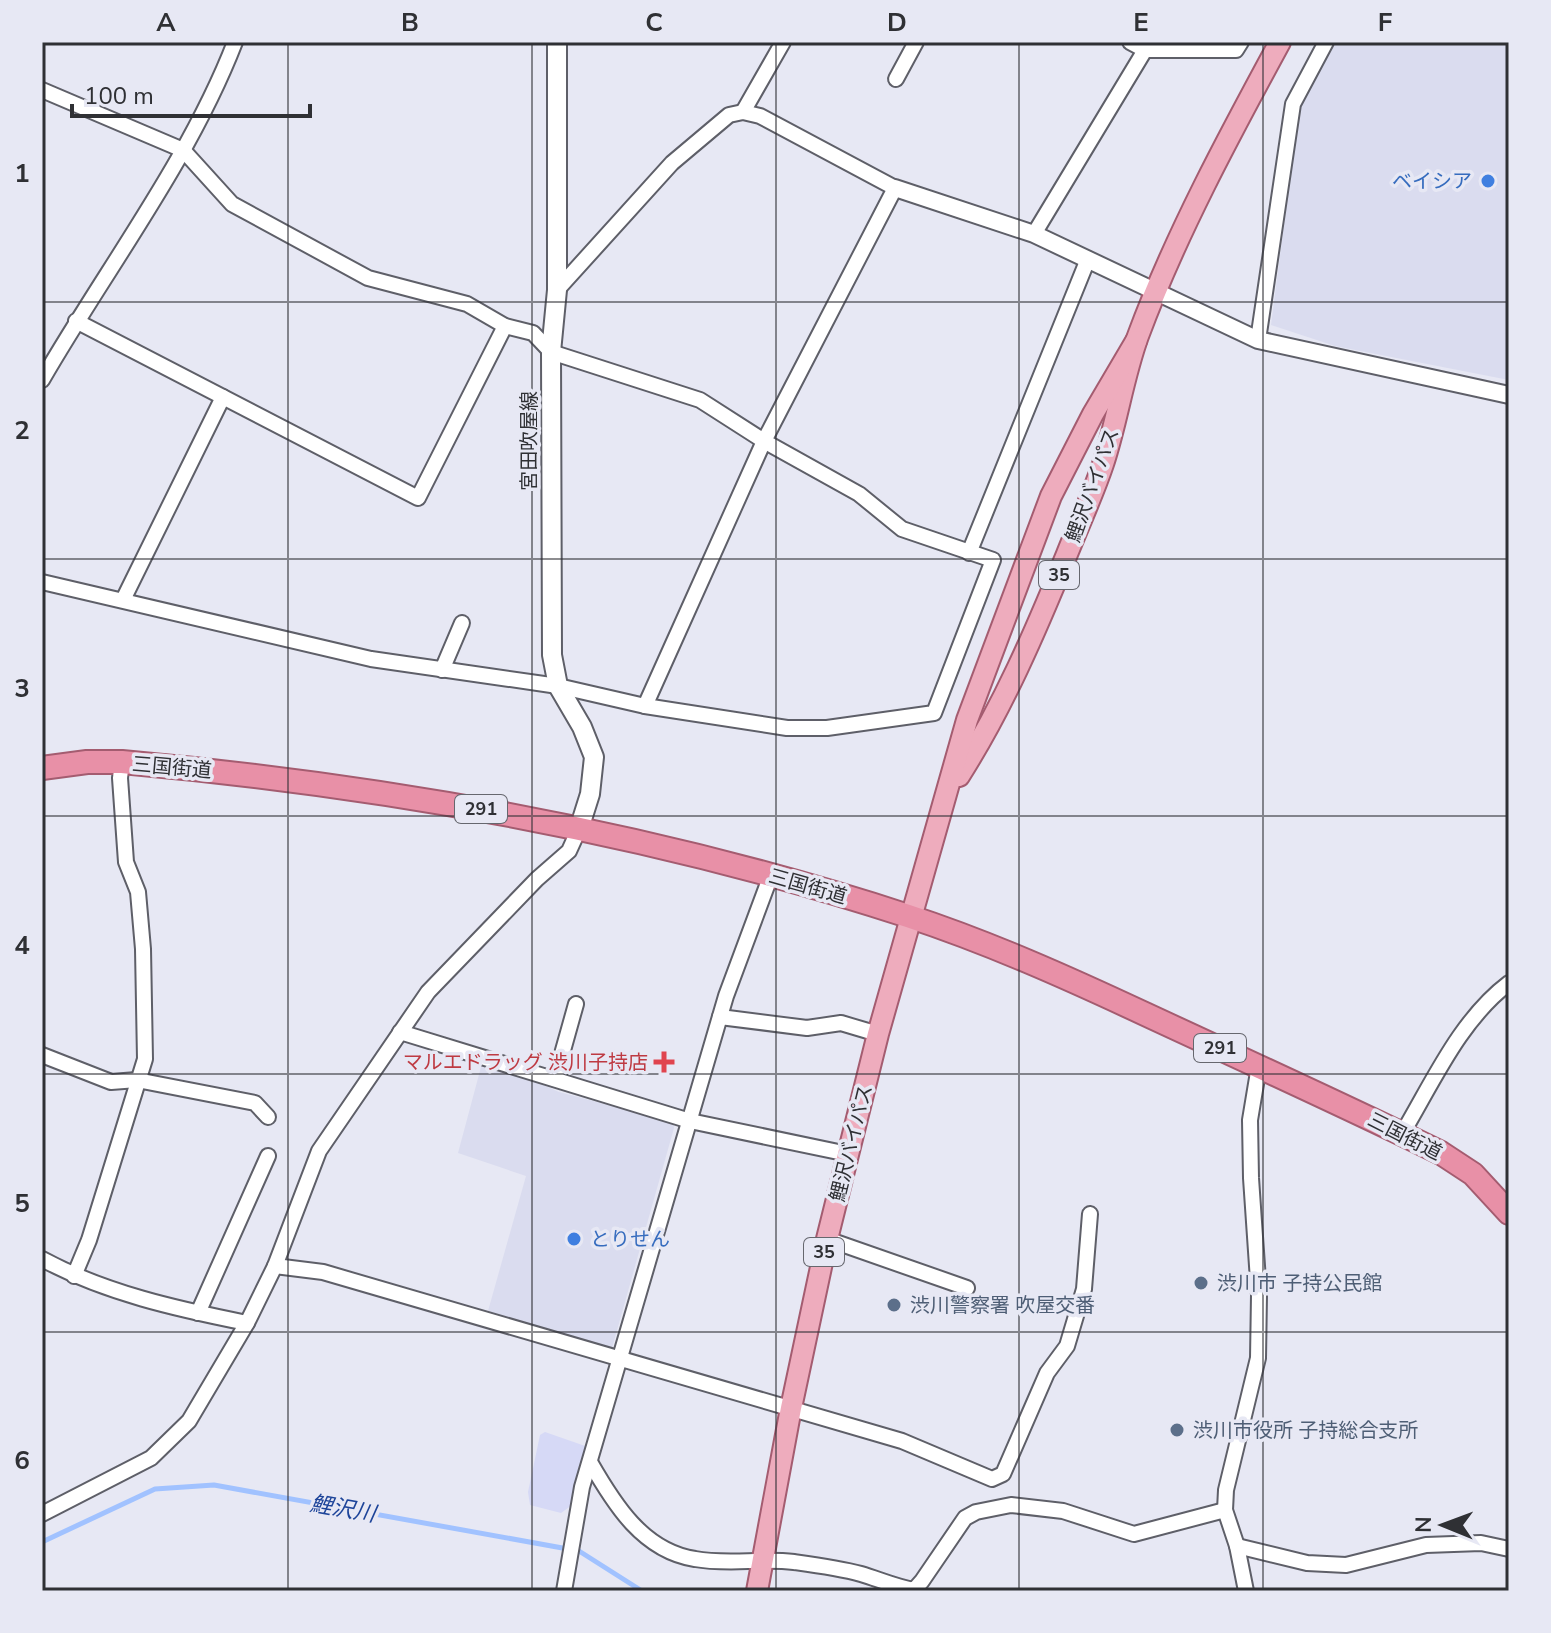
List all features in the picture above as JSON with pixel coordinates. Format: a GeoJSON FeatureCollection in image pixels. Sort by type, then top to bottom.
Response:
{"type":"FeatureCollection","features":[{"type":"Feature","properties":{"kind":"highway","name":"三国街道"},"geometry":{"type":"LineString","coordinates":[[42,768],[87,762],[122,762],[351,787],[438,801],[579,829],[771,875],[911,917],[1038,965],[1441,1153],[1473,1174],[1509,1213]]}},
{"type":"Feature","properties":{"kind":"main road","name":"宮田吹屋線"},"geometry":{"type":"LineString","coordinates":[[557,42],[557,290],[551,352],[552,655],[558,686],[582,727],[594,757],[590,794],[579,829]]}},
{"type":"Feature","properties":{"kind":"main road","name":"鯉沢バイパス"},"geometry":{"type":"LineString","coordinates":[[947,795],[982,741],[1051,593],[1101,468],[1136,341],[1154,292],[1242,112],[1280,42]]}},
{"type":"Feature","properties":{"kind":"main road","name":"鯉沢バイパス"},"geometry":{"type":"LineString","coordinates":[[757,1591],[827,1239],[878,1034],[967,720],[1046,506],[1093,414],[1136,341]]}},
{"type":"Feature","properties":{"kind":"street"},"geometry":{"type":"LineString","coordinates":[[42,380],[183,150],[217,89],[235,42]]}},
{"type":"Feature","properties":{"kind":"street"},"geometry":{"type":"LineString","coordinates":[[743,112],[783,42]]}},
{"type":"Feature","properties":{"kind":"street"},"geometry":{"type":"LineString","coordinates":[[896,79],[916,42]]}},
{"type":"Feature","properties":{"kind":"street"},"geometry":{"type":"LineString","coordinates":[[1130,42],[1145,50],[1236,50],[1241,42]]}},
{"type":"Feature","properties":{"kind":"street"},"geometry":{"type":"LineString","coordinates":[[1258,340],[1293,104],[1326,42]]}},
{"type":"Feature","properties":{"kind":"street"},"geometry":{"type":"LineString","coordinates":[[1034,234],[1145,50]]}},
{"type":"Feature","properties":{"kind":"street"},"geometry":{"type":"LineString","coordinates":[[42,90],[183,150],[232,204],[368,278],[467,304],[505,326],[533,333],[551,352],[700,400],[764,441],[859,494],[902,529],[993,560],[934,713],[827,728],[787,728],[645,706],[558,686],[371,659],[42,582]]}},
{"type":"Feature","properties":{"kind":"street"},"geometry":{"type":"LineString","coordinates":[[557,290],[672,163],[729,115],[743,112],[760,116],[895,188],[1034,234],[1258,340],[1509,395]]}},
{"type":"Feature","properties":{"kind":"street"},"geometry":{"type":"LineString","coordinates":[[645,706],[764,441],[895,188]]}},
{"type":"Feature","properties":{"kind":"street"},"geometry":{"type":"LineString","coordinates":[[969,553],[1088,259]]}},
{"type":"Feature","properties":{"kind":"street"},"geometry":{"type":"LineString","coordinates":[[76,321],[418,498],[505,326]]}},
{"type":"Feature","properties":{"kind":"street"},"geometry":{"type":"LineString","coordinates":[[123,600],[223,397]]}},
{"type":"Feature","properties":{"kind":"street"},"geometry":{"type":"LineString","coordinates":[[442,670],[462,623]]}},
{"type":"Feature","properties":{"kind":"street"},"geometry":{"type":"LineString","coordinates":[[74,1276],[89,1240],[145,1059],[143,949],[138,892],[126,862],[120,778],[122,762]]}},
{"type":"Feature","properties":{"kind":"street"},"geometry":{"type":"LineString","coordinates":[[42,1514],[151,1458],[189,1421],[247,1323],[275,1266],[319,1151],[428,992],[537,879],[569,851],[579,829]]}},
{"type":"Feature","properties":{"kind":"street"},"geometry":{"type":"LineString","coordinates":[[564,1591],[582,1487],[720,1017],[771,875]]}},
{"type":"Feature","properties":{"kind":"street"},"geometry":{"type":"LineString","coordinates":[[1402,1134],[1471,1021],[1487,1001],[1509,983]]}},
{"type":"Feature","properties":{"kind":"street"},"geometry":{"type":"LineString","coordinates":[[555,1079],[576,1004]]}},
{"type":"Feature","properties":{"kind":"street"},"geometry":{"type":"LineString","coordinates":[[720,1017],[807,1028],[841,1023],[878,1034]]}},
{"type":"Feature","properties":{"kind":"street"},"geometry":{"type":"LineString","coordinates":[[400,1032],[690,1121],[848,1154]]}},
{"type":"Feature","properties":{"kind":"street"},"geometry":{"type":"LineString","coordinates":[[42,1055],[111,1082],[137,1080],[255,1103],[268,1117]]}},
{"type":"Feature","properties":{"kind":"street"},"geometry":{"type":"LineString","coordinates":[[1246,1591],[1237,1546],[1225,1510],[1226,1490],[1258,1358],[1259,1295],[1250,1120],[1259,1066]]}},
{"type":"Feature","properties":{"kind":"street"},"geometry":{"type":"LineString","coordinates":[[198,1313],[268,1156]]}},
{"type":"Feature","properties":{"kind":"street"},"geometry":{"type":"LineString","coordinates":[[275,1266],[323,1272],[621,1357],[902,1441],[992,1479],[1003,1474],[1047,1373],[1067,1346],[1084,1289],[1090,1214]]}},
{"type":"Feature","properties":{"kind":"street"},"geometry":{"type":"LineString","coordinates":[[827,1239],[967,1288]]}},
{"type":"Feature","properties":{"kind":"street"},"geometry":{"type":"LineString","coordinates":[[42,1259],[74,1276],[145,1299],[247,1323]]}},
{"type":"Feature","properties":{"kind":"street"},"geometry":{"type":"LineString","coordinates":[[590,1462],[612,1502],[633,1525],[666,1549],[695,1559],[791,1562],[858,1573],[914,1590],[965,1518],[976,1512],[1011,1505],[1063,1511],[1134,1534],[1225,1510]]}},
{"type":"Feature","properties":{"kind":"street"},"geometry":{"type":"LineString","coordinates":[[1237,1546],[1307,1563],[1346,1565],[1426,1545],[1481,1543],[1509,1549]]}},
{"type":"Feature","properties":{"kind":"shaded area"},"geometry":{"type":"Polygon","coordinates":[[[1333,42],[1509,42],[1509,380],[1335,346],[1271,325],[1299,109],[1333,42]]]}},
{"type":"Feature","properties":{"kind":"shaded area","name":"とりせん"},"geometry":{"type":"Polygon","coordinates":[[[481,1067],[537,1082],[559,1092],[673,1122],[674,1128],[612,1348],[488,1311],[526,1176],[458,1153],[481,1067]]]}},
{"type":"Feature","properties":{"kind":"shaded area"},"geometry":{"type":"Polygon","coordinates":[[[545,1432],[588,1447],[572,1505],[561,1513],[530,1505],[528,1492],[540,1435],[545,1432]]]}},
{"type":"Feature","properties":{"kind":"waterway","name":"鯉沢川"},"geometry":{"type":"LineString","coordinates":[[42,1542],[155,1489],[214,1485],[579,1551],[642,1591]]}},
{"type":"Feature","properties":{"kind":"place","name":"ベイシア"},"geometry":{"type":"Point","coordinates":[1488,181]}},
{"type":"Feature","properties":{"kind":"place","name":"マルエドラッグ 渋川子持店"},"geometry":{"type":"Point","coordinates":[664,1062]}},
{"type":"Feature","properties":{"kind":"place","name":"とりせん"},"geometry":{"type":"Point","coordinates":[574,1239]}},
{"type":"Feature","properties":{"kind":"place","name":"渋川市 子持公民館"},"geometry":{"type":"Point","coordinates":[1201,1283]}},
{"type":"Feature","properties":{"kind":"place","name":"渋川警察署 吹屋交番"},"geometry":{"type":"Point","coordinates":[894,1305]}},
{"type":"Feature","properties":{"kind":"place","name":"渋川市役所 子持総合支所"},"geometry":{"type":"Point","coordinates":[1177,1430]}}]}
